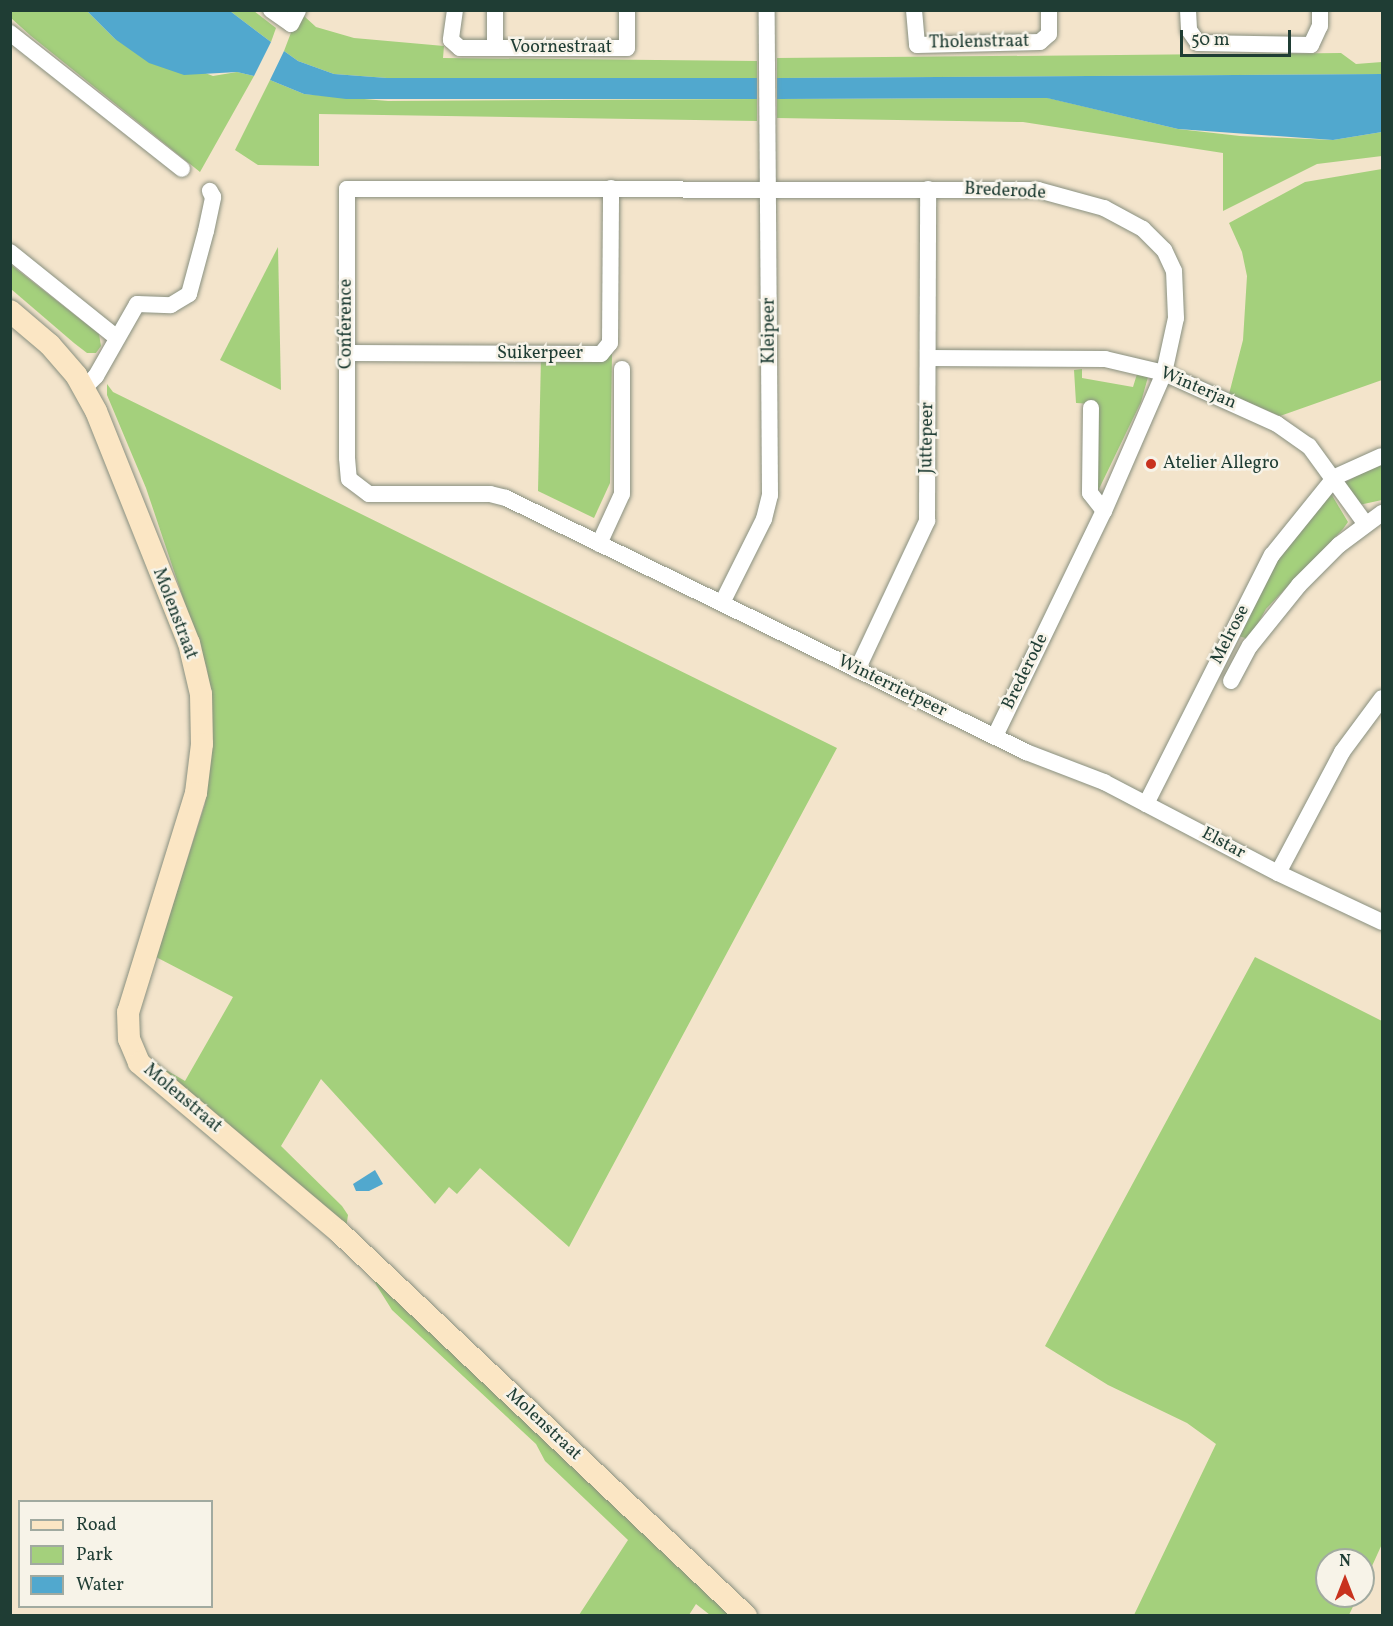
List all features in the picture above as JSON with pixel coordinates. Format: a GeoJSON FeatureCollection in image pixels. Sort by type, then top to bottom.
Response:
{"type":"FeatureCollection","features":[{"type":"Feature","properties":{"kind":"street"},"geometry":{"type":"LineString","coordinates":[[271,10],[291,24],[298,10]]}},
{"type":"Feature","properties":{"kind":"street","name":"Voornestraat"},"geometry":{"type":"LineString","coordinates":[[455,10],[451,40],[460,48],[627,48],[627,10]]}},
{"type":"Feature","properties":{"kind":"street","name":"Voornestraat"},"geometry":{"type":"LineString","coordinates":[[495,10],[495,48]]}},
{"type":"Feature","properties":{"kind":"street","name":"Kleipeer"},"geometry":{"type":"LineString","coordinates":[[722,603],[764,519],[770,495],[770,188],[767,10]]}},
{"type":"Feature","properties":{"kind":"street","name":"Tholenstraat"},"geometry":{"type":"LineString","coordinates":[[914,10],[917,45],[1040,42],[1049,34],[1049,10]]}},
{"type":"Feature","properties":{"kind":"street"},"geometry":{"type":"LineString","coordinates":[[1188,10],[1189,30],[1198,44],[1311,45],[1320,26],[1320,10]]}},
{"type":"Feature","properties":{"kind":"street"},"geometry":{"type":"LineString","coordinates":[[10,33],[182,169]]}},
{"type":"Feature","properties":{"kind":"street","name":"Suikerpeer"},"geometry":{"type":"LineString","coordinates":[[347,353],[601,354],[610,343],[611,188]]}},
{"type":"Feature","properties":{"kind":"street","name":"Conference"},"geometry":{"type":"LineString","coordinates":[[722,603],[490,494],[369,495],[349,479],[347,189],[770,188]]}},
{"type":"Feature","properties":{"kind":"street","name":"Brederode"},"geometry":{"type":"LineString","coordinates":[[770,188],[1038,190],[1104,208],[1143,229],[1164,250],[1174,271],[1176,318],[1164,373],[1104,511],[995,736]]}},
{"type":"Feature","properties":{"kind":"street","name":"Juttepeer"},"geometry":{"type":"LineString","coordinates":[[856,670],[927,521],[928,189]]}},
{"type":"Feature","properties":{"kind":"street"},"geometry":{"type":"LineString","coordinates":[[84,388],[96,376],[137,304],[171,305],[189,294],[204,241],[213,197],[210,191]]}},
{"type":"Feature","properties":{"kind":"street"},"geometry":{"type":"LineString","coordinates":[[10,252],[117,338]]}},
{"type":"Feature","properties":{"kind":"street","name":"Molenstraat"},"geometry":{"type":"LineString","coordinates":[[10,311],[50,345],[84,388],[189,643],[201,694],[202,744],[196,793],[128,1012],[129,1039],[139,1063],[338,1231],[746,1616]]}},
{"type":"Feature","properties":{"kind":"street","name":"Winterjan"},"geometry":{"type":"LineString","coordinates":[[929,358],[1105,359],[1164,373],[1277,424],[1309,446],[1335,477]]}},
{"type":"Feature","properties":{"kind":"street"},"geometry":{"type":"LineString","coordinates":[[599,544],[622,494],[622,369]]}},
{"type":"Feature","properties":{"kind":"street"},"geometry":{"type":"LineString","coordinates":[[1091,408],[1090,493],[1104,511]]}},
{"type":"Feature","properties":{"kind":"street","name":"Melrose"},"geometry":{"type":"LineString","coordinates":[[1146,804],[1272,555],[1335,477],[1383,456]]}},
{"type":"Feature","properties":{"kind":"street"},"geometry":{"type":"LineString","coordinates":[[1335,477],[1365,523]]}},
{"type":"Feature","properties":{"kind":"street","name":"Melrose"},"geometry":{"type":"LineString","coordinates":[[1231,681],[1250,646],[1299,585],[1365,523],[1383,513]]}},
{"type":"Feature","properties":{"kind":"street","name":"Winterrietpeer"},"geometry":{"type":"LineString","coordinates":[[722,603],[1062,768]]}},
{"type":"Feature","properties":{"kind":"street"},"geometry":{"type":"LineString","coordinates":[[1278,873],[1342,752],[1383,698]]}},
{"type":"Feature","properties":{"kind":"street","name":"Elstar"},"geometry":{"type":"LineString","coordinates":[[1062,768],[1104,782],[1278,873],[1383,922]]}},
{"type":"Feature","properties":{"kind":"green space"},"geometry":{"type":"Polygon","coordinates":[[[11,11],[87,11],[115,39],[213,76],[237,72],[254,76],[200,172],[31,36],[11,18],[11,11]]]}},
{"type":"Feature","properties":{"kind":"green space"},"geometry":{"type":"Polygon","coordinates":[[[230,11],[254,11],[276,28],[271,42],[230,11]]]}},
{"type":"Feature","properties":{"kind":"green space"},"geometry":{"type":"Polygon","coordinates":[[[304,16],[316,27],[354,38],[444,46],[443,58],[757,61],[757,78],[387,78],[334,74],[298,61],[284,51],[292,30],[304,16]]]}},
{"type":"Feature","properties":{"kind":"green space"},"geometry":{"type":"Polygon","coordinates":[[[1341,53],[1356,64],[1382,62],[1382,74],[777,78],[777,58],[1341,53]]]}},
{"type":"Feature","properties":{"kind":"green space"},"geometry":{"type":"Polygon","coordinates":[[[270,80],[304,94],[388,101],[757,99],[757,121],[319,114],[319,166],[258,165],[235,150],[270,80]]]}},
{"type":"Feature","properties":{"kind":"green space"},"geometry":{"type":"Polygon","coordinates":[[[1048,98],[1178,129],[1240,136],[1333,140],[1382,132],[1382,156],[1317,164],[1223,211],[1223,153],[1023,122],[777,118],[777,99],[1048,98]]]}},
{"type":"Feature","properties":{"kind":"green space"},"geometry":{"type":"Polygon","coordinates":[[[1382,169],[1382,380],[1280,416],[1229,394],[1243,340],[1247,276],[1242,252],[1229,223],[1305,182],[1382,169]]]}},
{"type":"Feature","properties":{"kind":"green space"},"geometry":{"type":"Polygon","coordinates":[[[278,247],[281,390],[220,360],[278,247]]]}},
{"type":"Feature","properties":{"kind":"green space"},"geometry":{"type":"Polygon","coordinates":[[[10,264],[99,334],[101,346],[96,353],[87,353],[11,289],[10,264]]]}},
{"type":"Feature","properties":{"kind":"green space"},"geometry":{"type":"Polygon","coordinates":[[[612,354],[610,483],[594,518],[538,491],[541,357],[612,354]]]}},
{"type":"Feature","properties":{"kind":"green space"},"geometry":{"type":"Polygon","coordinates":[[[1082,369],[1082,378],[1133,387],[1137,374],[1148,377],[1141,402],[1097,493],[1093,404],[1076,403],[1074,370],[1082,369]]]}},
{"type":"Feature","properties":{"kind":"green space"},"geometry":{"type":"Polygon","coordinates":[[[107,384],[113,392],[837,748],[569,1247],[480,1168],[457,1194],[449,1187],[435,1204],[321,1079],[281,1146],[342,1206],[348,1215],[346,1228],[161,1067],[185,1081],[233,997],[156,957],[205,804],[212,713],[207,669],[146,488],[107,395],[107,384]]]}},
{"type":"Feature","properties":{"kind":"green space"},"geometry":{"type":"Polygon","coordinates":[[[1382,462],[1382,500],[1359,505],[1344,483],[1382,462]]]}},
{"type":"Feature","properties":{"kind":"green space"},"geometry":{"type":"Polygon","coordinates":[[[1330,492],[1348,522],[1266,609],[1249,639],[1238,636],[1274,562],[1330,492]]]}},
{"type":"Feature","properties":{"kind":"green space"},"geometry":{"type":"Polygon","coordinates":[[[1255,957],[1382,1021],[1382,1544],[1375,1559],[1375,1548],[1315,1548],[1315,1608],[1352,1608],[1349,1615],[1134,1615],[1216,1444],[1187,1423],[1108,1385],[1045,1346],[1255,957]]]}},
{"type":"Feature","properties":{"kind":"green space"},"geometry":{"type":"Polygon","coordinates":[[[370,1275],[736,1615],[710,1615],[696,1604],[689,1615],[579,1615],[628,1540],[545,1461],[536,1444],[392,1310],[370,1275]]]}},
{"type":"Feature","properties":{"kind":"water"},"geometry":{"type":"Polygon","coordinates":[[[87,11],[230,11],[271,42],[254,76],[237,72],[184,75],[149,63],[115,39],[87,11]]]}},
{"type":"Feature","properties":{"kind":"water"},"geometry":{"type":"Polygon","coordinates":[[[284,51],[298,61],[334,74],[387,78],[757,78],[757,99],[346,99],[304,94],[270,80],[284,51]]]}},
{"type":"Feature","properties":{"kind":"water"},"geometry":{"type":"Polygon","coordinates":[[[1382,74],[1382,132],[1333,140],[1178,129],[1047,98],[777,99],[777,78],[1382,74]]]}},
{"type":"Feature","properties":{"kind":"water"},"geometry":{"type":"Polygon","coordinates":[[[375,1170],[383,1184],[369,1191],[356,1191],[353,1184],[375,1170]]]}},
{"type":"Feature","properties":{"kind":"place","name":"Atelier Allegro"},"geometry":{"type":"Point","coordinates":[1151,464]}}]}
